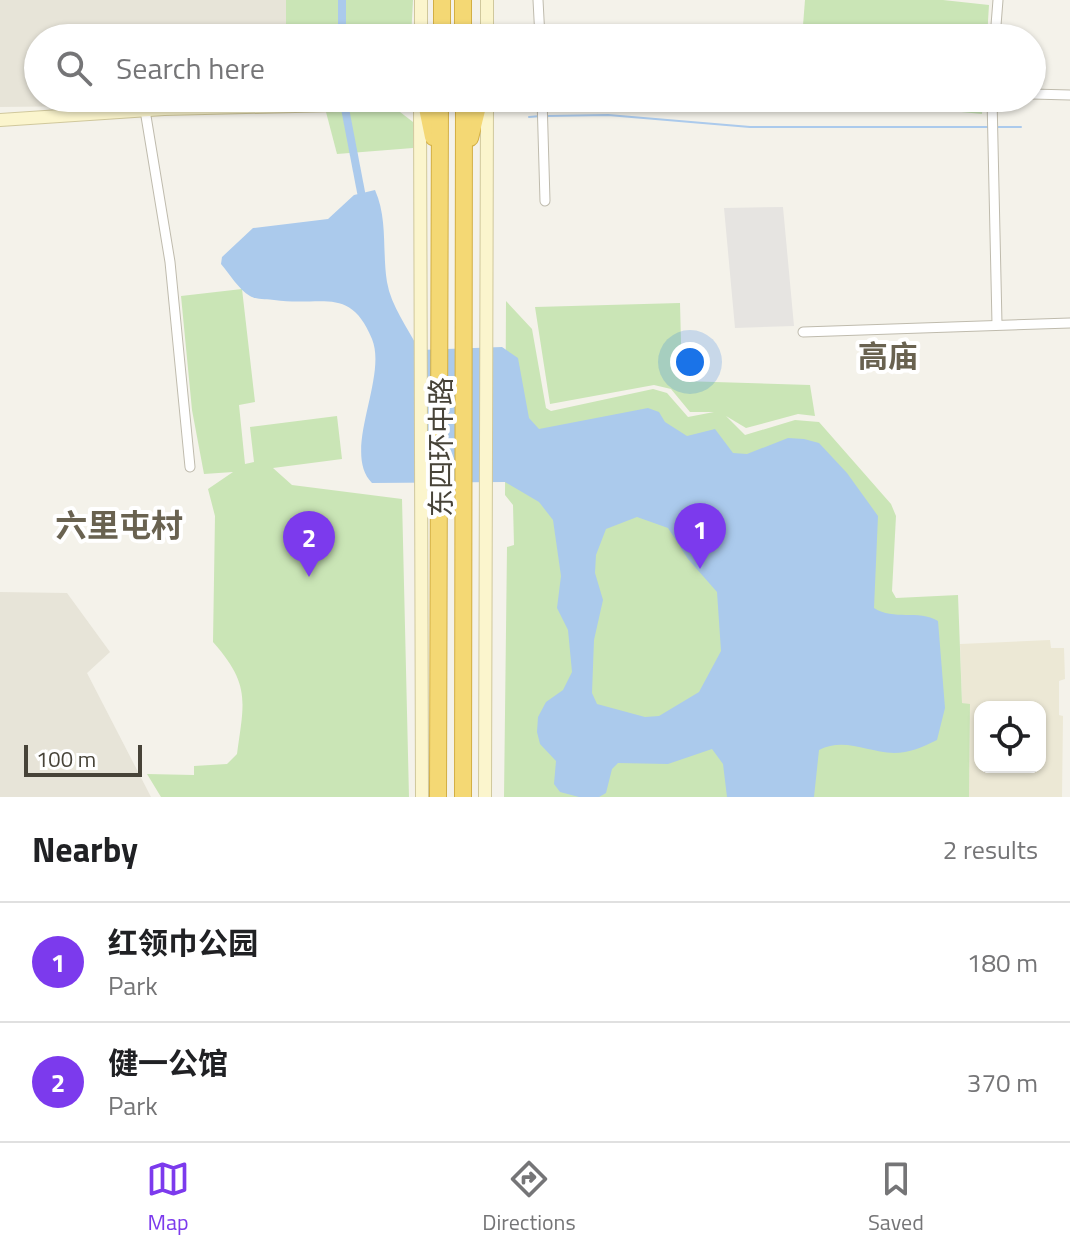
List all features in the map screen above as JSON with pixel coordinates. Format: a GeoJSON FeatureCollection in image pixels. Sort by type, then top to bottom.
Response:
{"type":"FeatureCollection","features":[{"type":"Feature","properties":{"kind":"highway"},"geometry":{"type":"LineString","coordinates":[[442,0],[442,24]]}},
{"type":"Feature","properties":{"kind":"highway"},"geometry":{"type":"LineString","coordinates":[[463,0],[463,24]]}},
{"type":"Feature","properties":{"kind":"highway"},"geometry":{"type":"LineString","coordinates":[[425,112],[439,166]]}},
{"type":"Feature","properties":{"kind":"highway","name":"东四环中路"},"geometry":{"type":"LineString","coordinates":[[437,792],[440,112]]}},
{"type":"Feature","properties":{"kind":"highway","name":"东四环中路"},"geometry":{"type":"LineString","coordinates":[[464,112],[464,792]]}},
{"type":"Feature","properties":{"kind":"highway"},"geometry":{"type":"LineString","coordinates":[[464,166],[477,112]]}},
{"type":"Feature","properties":{"kind":"street"},"geometry":{"type":"LineString","coordinates":[[421,0],[421,24]]}},
{"type":"Feature","properties":{"kind":"street"},"geometry":{"type":"LineString","coordinates":[[487,0],[487,24]]}},
{"type":"Feature","properties":{"kind":"street"},"geometry":{"type":"LineString","coordinates":[[538,0],[539,24]]}},
{"type":"Feature","properties":{"kind":"street"},"geometry":{"type":"LineString","coordinates":[[996,24],[998,0]]}},
{"type":"Feature","properties":{"kind":"street"},"geometry":{"type":"LineString","coordinates":[[1046,94],[1070,95]]}},
{"type":"Feature","properties":{"kind":"street"},"geometry":{"type":"LineString","coordinates":[[0,120],[116,112]]}},
{"type":"Feature","properties":{"kind":"street"},"geometry":{"type":"LineString","coordinates":[[145,112],[170,262],[190,467]]}},
{"type":"Feature","properties":{"kind":"street","name":"东四环中路"},"geometry":{"type":"LineString","coordinates":[[422,112],[422,797]]}},
{"type":"Feature","properties":{"kind":"street","name":"东四环中路"},"geometry":{"type":"LineString","coordinates":[[485,797],[487,112]]}},
{"type":"Feature","properties":{"kind":"street"},"geometry":{"type":"LineString","coordinates":[[542,112],[545,201]]}},
{"type":"Feature","properties":{"kind":"street"},"geometry":{"type":"LineString","coordinates":[[992,112],[997,324]]}},
{"type":"Feature","properties":{"kind":"street"},"geometry":{"type":"LineString","coordinates":[[803,332],[1070,323]]}},
{"type":"Feature","properties":{"kind":"shaded area"},"geometry":{"type":"Polygon","coordinates":[[[0,0],[286,0],[286,24],[24,24],[24,107],[0,107],[0,0]]]}},
{"type":"Feature","properties":{"kind":"shaded area"},"geometry":{"type":"Polygon","coordinates":[[[783,207],[794,326],[735,328],[724,208],[783,207]]]}},
{"type":"Feature","properties":{"kind":"shaded area"},"geometry":{"type":"Polygon","coordinates":[[[0,592],[67,593],[110,652],[87,673],[151,797],[0,797],[0,592]]]}},
{"type":"Feature","properties":{"kind":"shaded area"},"geometry":{"type":"Polygon","coordinates":[[[1050,640],[1051,648],[1064,648],[1065,679],[1059,681],[1059,715],[1063,716],[1062,797],[969,797],[970,705],[962,703],[960,644],[1050,640]]]}},
{"type":"Feature","properties":{"kind":"green space"},"geometry":{"type":"Polygon","coordinates":[[[286,0],[413,0],[412,24],[286,24],[286,0]]]}},
{"type":"Feature","properties":{"kind":"green space"},"geometry":{"type":"Polygon","coordinates":[[[805,0],[943,0],[989,5],[988,24],[803,24],[805,0]]]}},
{"type":"Feature","properties":{"kind":"green space"},"geometry":{"type":"Polygon","coordinates":[[[326,112],[400,112],[413,122],[413,148],[337,154],[326,112]]]}},
{"type":"Feature","properties":{"kind":"green space"},"geometry":{"type":"Polygon","coordinates":[[[242,289],[255,402],[239,405],[245,464],[254,462],[250,427],[337,416],[342,459],[273,468],[292,485],[402,499],[409,797],[161,797],[147,774],[194,775],[194,766],[227,764],[237,754],[242,695],[234,670],[213,642],[215,516],[208,489],[233,472],[204,474],[192,410],[181,296],[242,289]]]}},
{"type":"Feature","properties":{"kind":"green space"},"geometry":{"type":"Polygon","coordinates":[[[506,301],[532,329],[546,408],[551,411],[653,389],[667,393],[688,417],[714,412],[690,412],[671,389],[654,385],[550,404],[535,307],[680,303],[682,381],[810,385],[815,416],[798,414],[746,428],[726,416],[745,435],[795,420],[819,422],[891,504],[896,516],[892,591],[896,598],[958,595],[962,703],[970,704],[969,797],[504,797],[507,547],[514,545],[513,505],[505,495],[506,301]]]}},
{"type":"Feature","properties":{"kind":"water"},"geometry":{"type":"Polygon","coordinates":[[[375,190],[382,212],[389,291],[419,350],[502,347],[518,358],[529,418],[539,429],[648,408],[659,412],[665,422],[687,436],[715,429],[733,453],[747,454],[788,438],[819,443],[847,473],[878,516],[874,608],[890,614],[922,616],[938,621],[945,708],[937,740],[900,753],[847,745],[819,750],[814,797],[727,797],[723,764],[712,749],[668,764],[618,763],[612,769],[606,793],[599,797],[579,797],[560,792],[554,784],[556,761],[540,744],[537,732],[538,717],[546,702],[563,690],[572,672],[568,630],[557,608],[561,576],[553,520],[539,502],[505,482],[372,483],[364,470],[361,453],[375,355],[372,339],[363,322],[354,311],[333,302],[253,297],[242,290],[221,264],[222,257],[253,228],[328,219],[354,195],[375,190]],[[637,517],[606,529],[596,555],[595,573],[603,600],[594,640],[592,693],[597,704],[645,717],[659,716],[699,692],[721,651],[717,592],[688,559],[668,528],[637,517]]]}},
{"type":"Feature","properties":{"kind":"waterway"},"geometry":{"type":"LineString","coordinates":[[342,0],[342,24]]}},
{"type":"Feature","properties":{"kind":"waterway"},"geometry":{"type":"LineString","coordinates":[[346,112],[361,192]]}},
{"type":"Feature","properties":{"kind":"waterway"},"geometry":{"type":"LineString","coordinates":[[547,116],[608,115],[750,127],[988,127]]}},
{"type":"Feature","properties":{"kind":"waterway"},"geometry":{"type":"LineString","coordinates":[[529,117],[541,116]]}},
{"type":"Feature","properties":{"kind":"waterway"},"geometry":{"type":"LineString","coordinates":[[994,127],[1021,127]]}},
{"type":"Feature","properties":{"kind":"place","name":"红领巾公园"},"geometry":{"type":"Point","coordinates":[700,569]}},
{"type":"Feature","properties":{"kind":"place","name":"健一公馆"},"geometry":{"type":"Point","coordinates":[309,577]}},
{"type":"Feature","properties":{"kind":"district","name":"高庙"},"geometry":{"type":"Point","coordinates":[888,356]}},
{"type":"Feature","properties":{"kind":"district","name":"六里屯村"},"geometry":{"type":"Point","coordinates":[119,525]}}]}
